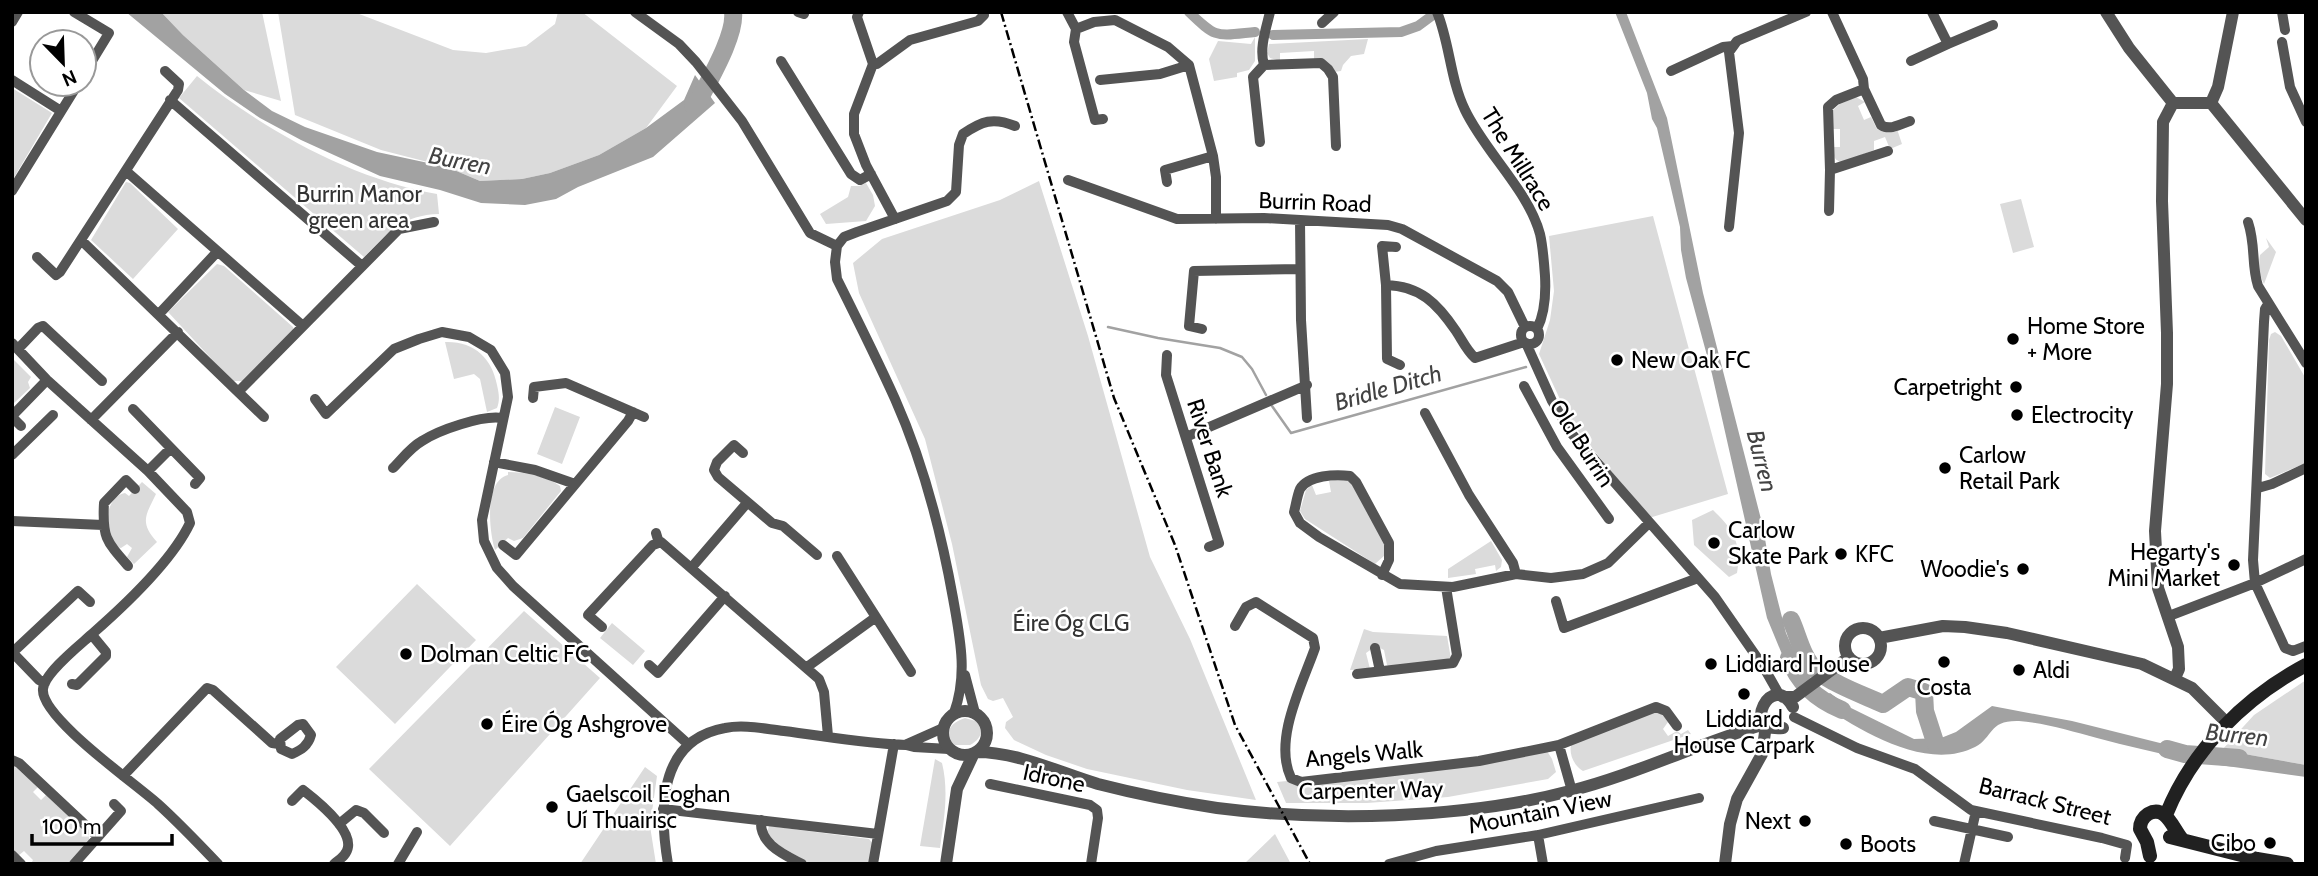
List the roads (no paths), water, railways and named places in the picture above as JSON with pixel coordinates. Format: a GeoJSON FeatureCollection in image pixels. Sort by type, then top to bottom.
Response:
{"type":"FeatureCollection","features":[{"type":"Feature","properties":{"kind":"main road"},"geometry":{"type":"LineString","coordinates":[[2287,864],[2257,859],[2169,823],[2145,816],[2140,824],[2140,834],[2149,852],[2163,843],[2169,823],[2190,770],[2210,742],[2227,723],[2274,684],[2306,665]]}},
{"type":"Feature","properties":{"kind":"street"},"geometry":{"type":"LineString","coordinates":[[12,22],[18,12]]}},
{"type":"Feature","properties":{"kind":"street"},"geometry":{"type":"LineString","coordinates":[[74,12],[109,33],[98,51]]}},
{"type":"Feature","properties":{"kind":"street"},"geometry":{"type":"LineString","coordinates":[[635,12],[678,44],[696,62],[742,121],[810,233],[837,246]]}},
{"type":"Feature","properties":{"kind":"street"},"geometry":{"type":"LineString","coordinates":[[859,12],[858,17],[873,64],[854,114],[854,134],[895,219]]}},
{"type":"Feature","properties":{"kind":"street"},"geometry":{"type":"LineString","coordinates":[[873,64],[877,64],[910,40],[978,21],[984,15],[983,12]]}},
{"type":"Feature","properties":{"kind":"street"},"geometry":{"type":"LineString","coordinates":[[1067,12],[1076,29],[1074,42],[1095,120],[1103,119]]}},
{"type":"Feature","properties":{"kind":"street"},"geometry":{"type":"LineString","coordinates":[[1264,65],[1264,39],[1270,12]]}},
{"type":"Feature","properties":{"kind":"street"},"geometry":{"type":"LineString","coordinates":[[1321,23],[1334,12]]}},
{"type":"Feature","properties":{"kind":"street"},"geometry":{"type":"LineString","coordinates":[[1730,227],[1738,132],[1729,52],[1737,41],[1806,12]]}},
{"type":"Feature","properties":{"kind":"street"},"geometry":{"type":"LineString","coordinates":[[1832,12],[1881,125],[1892,128],[1910,121]]}},
{"type":"Feature","properties":{"kind":"street"},"geometry":{"type":"LineString","coordinates":[[1932,12],[1948,44]]}},
{"type":"Feature","properties":{"kind":"street"},"geometry":{"type":"LineString","coordinates":[[2106,12],[2129,48],[2173,103]]}},
{"type":"Feature","properties":{"kind":"street"},"geometry":{"type":"LineString","coordinates":[[2211,103],[2218,87],[2233,12]]}},
{"type":"Feature","properties":{"kind":"street"},"geometry":{"type":"LineString","coordinates":[[2282,12],[2285,30]]}},
{"type":"Feature","properties":{"kind":"street","name":"The Millrace"},"geometry":{"type":"LineString","coordinates":[[1439,15],[1452,74],[1464,108],[1482,141],[1523,198],[1541,236],[1546,294],[1537,328],[1531,326],[1525,339]]}},
{"type":"Feature","properties":{"kind":"street"},"geometry":{"type":"LineString","coordinates":[[1076,29],[1094,22],[1115,20],[1168,47],[1189,65],[1213,156],[1216,219]]}},
{"type":"Feature","properties":{"kind":"street"},"geometry":{"type":"LineString","coordinates":[[1911,61],[1993,25]]}},
{"type":"Feature","properties":{"kind":"street"},"geometry":{"type":"LineString","coordinates":[[2282,42],[2290,87],[2306,122]]}},
{"type":"Feature","properties":{"kind":"street"},"geometry":{"type":"LineString","coordinates":[[1671,71],[1723,47],[1733,46]]}},
{"type":"Feature","properties":{"kind":"street"},"geometry":{"type":"LineString","coordinates":[[781,61],[850,174],[860,180],[871,174]]}},
{"type":"Feature","properties":{"kind":"street"},"geometry":{"type":"LineString","coordinates":[[1260,142],[1253,77],[1264,65],[1321,63],[1333,77],[1336,146]]}},
{"type":"Feature","properties":{"kind":"street"},"geometry":{"type":"LineString","coordinates":[[1107,66],[1105,80],[1160,74],[1189,65]]}},
{"type":"Feature","properties":{"kind":"street"},"geometry":{"type":"LineString","coordinates":[[37,257],[56,275],[82,241],[178,90],[179,84],[165,71]]}},
{"type":"Feature","properties":{"kind":"street"},"geometry":{"type":"LineString","coordinates":[[12,80],[61,111]]}},
{"type":"Feature","properties":{"kind":"street"},"geometry":{"type":"LineString","coordinates":[[1829,211],[1828,107],[1836,100],[1864,89]]}},
{"type":"Feature","properties":{"kind":"street"},"geometry":{"type":"LineString","coordinates":[[12,191],[69,98]]}},
{"type":"Feature","properties":{"kind":"street"},"geometry":{"type":"LineString","coordinates":[[170,100],[362,266]]}},
{"type":"Feature","properties":{"kind":"street"},"geometry":{"type":"LineString","coordinates":[[2173,103],[2211,103]]}},
{"type":"Feature","properties":{"kind":"street"},"geometry":{"type":"LineString","coordinates":[[2173,103],[2163,122],[2162,201],[2167,384],[2155,531],[2158,588],[2178,647],[2179,669],[2175,678]]}},
{"type":"Feature","properties":{"kind":"street"},"geometry":{"type":"LineString","coordinates":[[2211,103],[2306,220]]}},
{"type":"Feature","properties":{"kind":"street"},"geometry":{"type":"LineString","coordinates":[[1003,753],[975,713],[962,668],[948,571],[926,486],[896,401],[837,279],[835,262],[837,246],[844,237],[947,201],[956,192],[959,145],[963,134],[977,125],[999,120],[1015,126]]}},
{"type":"Feature","properties":{"kind":"street"},"geometry":{"type":"LineString","coordinates":[[1830,170],[1888,151]]}},
{"type":"Feature","properties":{"kind":"street"},"geometry":{"type":"LineString","coordinates":[[1167,181],[1165,170],[1213,156]]}},
{"type":"Feature","properties":{"kind":"street"},"geometry":{"type":"LineString","coordinates":[[126,171],[303,326]]}},
{"type":"Feature","properties":{"kind":"street","name":"Burrin Road"},"geometry":{"type":"LineString","coordinates":[[1068,180],[1177,219],[1300,220],[1388,225],[1402,229],[1497,281],[1508,292],[1525,339]]}},
{"type":"Feature","properties":{"kind":"street"},"geometry":{"type":"LineString","coordinates":[[1300,220],[1307,418]]}},
{"type":"Feature","properties":{"kind":"street"},"geometry":{"type":"LineString","coordinates":[[239,391],[399,229],[434,222]]}},
{"type":"Feature","properties":{"kind":"street"},"geometry":{"type":"LineString","coordinates":[[2248,222],[2254,240],[2255,276],[2258,286],[2306,363]]}},
{"type":"Feature","properties":{"kind":"street"},"geometry":{"type":"LineString","coordinates":[[82,241],[264,417]]}},
{"type":"Feature","properties":{"kind":"street"},"geometry":{"type":"LineString","coordinates":[[1396,247],[1382,246],[1386,285],[1387,359],[1400,365]]}},
{"type":"Feature","properties":{"kind":"street"},"geometry":{"type":"LineString","coordinates":[[159,314],[217,252]]}},
{"type":"Feature","properties":{"kind":"street"},"geometry":{"type":"LineString","coordinates":[[1202,329],[1189,326],[1194,271],[1300,269]]}},
{"type":"Feature","properties":{"kind":"street"},"geometry":{"type":"LineString","coordinates":[[1386,285],[1404,286],[1421,293],[1437,305],[1475,358],[1525,339],[1552,401],[1572,434],[1730,617],[1767,676],[1789,703]]}},
{"type":"Feature","properties":{"kind":"street"},"geometry":{"type":"LineString","coordinates":[[2268,304],[2264,321],[2253,560],[2255,583],[2285,648],[2293,651],[2306,646]]}},
{"type":"Feature","properties":{"kind":"street"},"geometry":{"type":"LineString","coordinates":[[102,381],[43,326],[15,346],[47,380],[148,471],[187,512],[190,523],[186,532],[138,592],[59,664],[45,683],[45,702],[59,720],[157,803],[218,864]]}},
{"type":"Feature","properties":{"kind":"street"},"geometry":{"type":"LineString","coordinates":[[91,420],[178,332]]}},
{"type":"Feature","properties":{"kind":"street"},"geometry":{"type":"LineString","coordinates":[[315,399],[326,414],[394,349],[442,332],[469,337],[491,349],[505,373],[508,397],[482,520],[484,541],[497,568],[513,586],[688,744]]}},
{"type":"Feature","properties":{"kind":"street","name":"River Bank"},"geometry":{"type":"LineString","coordinates":[[1167,355],[1166,375],[1219,543],[1209,547]]}},
{"type":"Feature","properties":{"kind":"street"},"geometry":{"type":"LineString","coordinates":[[21,426],[12,416],[47,380]]}},
{"type":"Feature","properties":{"kind":"street"},"geometry":{"type":"LineString","coordinates":[[533,398],[534,387],[566,383],[644,417]]}},
{"type":"Feature","properties":{"kind":"street"},"geometry":{"type":"LineString","coordinates":[[1186,437],[1307,385]]}},
{"type":"Feature","properties":{"kind":"street","name":"Old Burrin"},"geometry":{"type":"LineString","coordinates":[[1524,386],[1556,447],[1609,519]]}},
{"type":"Feature","properties":{"kind":"street"},"geometry":{"type":"LineString","coordinates":[[133,410],[200,478],[195,484]]}},
{"type":"Feature","properties":{"kind":"street"},"geometry":{"type":"LineString","coordinates":[[503,545],[516,555],[633,412]]}},
{"type":"Feature","properties":{"kind":"street"},"geometry":{"type":"LineString","coordinates":[[1425,413],[1469,495],[1513,563],[1516,573]]}},
{"type":"Feature","properties":{"kind":"street"},"geometry":{"type":"LineString","coordinates":[[12,455],[52,415]]}},
{"type":"Feature","properties":{"kind":"street"},"geometry":{"type":"LineString","coordinates":[[393,468],[421,441],[468,423],[494,417],[502,418]]}},
{"type":"Feature","properties":{"kind":"street"},"geometry":{"type":"LineString","coordinates":[[1556,447],[1572,434]]}},
{"type":"Feature","properties":{"kind":"street"},"geometry":{"type":"LineString","coordinates":[[743,453],[734,445],[717,462],[714,471],[747,503],[772,523],[783,526],[817,555]]}},
{"type":"Feature","properties":{"kind":"street"},"geometry":{"type":"LineString","coordinates":[[148,471],[171,448]]}},
{"type":"Feature","properties":{"kind":"street"},"geometry":{"type":"LineString","coordinates":[[494,462],[535,470],[575,484]]}},
{"type":"Feature","properties":{"kind":"street"},"geometry":{"type":"LineString","coordinates":[[2258,488],[2306,468]]}},
{"type":"Feature","properties":{"kind":"street"},"geometry":{"type":"LineString","coordinates":[[1382,575],[1389,560],[1389,543],[1356,482],[1342,475],[1309,481],[1301,488],[1294,512],[1300,523],[1382,575],[1400,584],[1453,587],[1516,573],[1551,578],[1583,574],[1608,563],[1649,523]]}},
{"type":"Feature","properties":{"kind":"street"},"geometry":{"type":"LineString","coordinates":[[128,566],[108,543],[103,525],[104,503],[126,480],[135,489]]}},
{"type":"Feature","properties":{"kind":"street"},"geometry":{"type":"LineString","coordinates":[[692,567],[747,503]]}},
{"type":"Feature","properties":{"kind":"street"},"geometry":{"type":"LineString","coordinates":[[12,521],[103,525]]}},
{"type":"Feature","properties":{"kind":"street"},"geometry":{"type":"LineString","coordinates":[[603,627],[589,615],[658,538],[819,679],[824,692],[828,736]]}},
{"type":"Feature","properties":{"kind":"street"},"geometry":{"type":"LineString","coordinates":[[837,556],[911,672]]}},
{"type":"Feature","properties":{"kind":"street"},"geometry":{"type":"LineString","coordinates":[[2169,617],[2255,583],[2306,559]]}},
{"type":"Feature","properties":{"kind":"street"},"geometry":{"type":"LineString","coordinates":[[1556,601],[1564,628],[1698,578]]}},
{"type":"Feature","properties":{"kind":"street"},"geometry":{"type":"LineString","coordinates":[[1357,674],[1453,663],[1457,655],[1446,587]]}},
{"type":"Feature","properties":{"kind":"street"},"geometry":{"type":"LineString","coordinates":[[45,683],[12,652],[78,591],[90,602]]}},
{"type":"Feature","properties":{"kind":"street"},"geometry":{"type":"LineString","coordinates":[[649,665],[657,673],[725,596]]}},
{"type":"Feature","properties":{"kind":"street","name":"Angels Walk"},"geometry":{"type":"LineString","coordinates":[[1235,626],[1246,607],[1256,602],[1313,638],[1315,648],[1286,731],[1284,751],[1286,768],[1291,778],[1301,782],[1479,761],[1559,746],[1656,707],[1666,711],[1678,726]]}},
{"type":"Feature","properties":{"kind":"street"},"geometry":{"type":"LineString","coordinates":[[807,667],[876,617]]}},
{"type":"Feature","properties":{"kind":"street"},"geometry":{"type":"LineString","coordinates":[[1878,638],[1943,626],[1965,627],[2007,633],[2142,664],[2192,688],[2227,723]]}},
{"type":"Feature","properties":{"kind":"street"},"geometry":{"type":"LineString","coordinates":[[1866,629],[1878,638],[1880,650],[1875,660],[1858,664],[1846,660],[1845,647],[1852,632],[1866,629]]}},
{"type":"Feature","properties":{"kind":"street"},"geometry":{"type":"LineString","coordinates":[[72,684],[77,685],[106,656],[106,652],[92,635]]}},
{"type":"Feature","properties":{"kind":"street"},"geometry":{"type":"LineString","coordinates":[[1375,648],[1380,671]]}},
{"type":"Feature","properties":{"kind":"street"},"geometry":{"type":"LineString","coordinates":[[1724,864],[1727,835],[1737,799],[1765,747],[1783,729],[1789,703],[1846,660]]}},
{"type":"Feature","properties":{"kind":"street"},"geometry":{"type":"LineString","coordinates":[[954,713],[961,693],[962,668]]}},
{"type":"Feature","properties":{"kind":"street"},"geometry":{"type":"LineString","coordinates":[[1765,747],[1767,676]]}},
{"type":"Feature","properties":{"kind":"street"},"geometry":{"type":"LineString","coordinates":[[123,776],[207,688],[214,690],[272,743],[279,744]]}},
{"type":"Feature","properties":{"kind":"street","name":"Carpenter Way"},"geometry":{"type":"LineString","coordinates":[[975,752],[1003,753],[1143,795],[1220,808],[1268,813],[1408,814],[1508,803],[1572,791],[1736,732],[1764,716],[1773,696],[1789,703]]}},
{"type":"Feature","properties":{"kind":"street","name":"Barrack Street"},"geometry":{"type":"LineString","coordinates":[[1789,703],[1857,748],[1915,769],[1956,797],[1963,805],[1976,811],[2127,845],[2124,862]]}},
{"type":"Feature","properties":{"kind":"street"},"geometry":{"type":"LineString","coordinates":[[960,781],[950,750],[943,739],[943,728],[954,713],[975,713]]}},
{"type":"Feature","properties":{"kind":"street"},"geometry":{"type":"LineString","coordinates":[[1764,716],[1772,728],[1783,729]]}},
{"type":"Feature","properties":{"kind":"street"},"geometry":{"type":"LineString","coordinates":[[668,864],[663,836],[664,792],[672,768],[688,744],[709,733],[737,727],[950,750],[962,755],[975,752]]}},
{"type":"Feature","properties":{"kind":"street"},"geometry":{"type":"LineString","coordinates":[[906,745],[943,728]]}},
{"type":"Feature","properties":{"kind":"street"},"geometry":{"type":"LineString","coordinates":[[946,864],[960,781],[975,752],[983,744],[986,729]]}},
{"type":"Feature","properties":{"kind":"street"},"geometry":{"type":"LineString","coordinates":[[873,864],[894,744]]}},
{"type":"Feature","properties":{"kind":"street"},"geometry":{"type":"LineString","coordinates":[[1559,746],[1572,791]]}},
{"type":"Feature","properties":{"kind":"street"},"geometry":{"type":"LineString","coordinates":[[12,760],[19,763],[98,837]]}},
{"type":"Feature","properties":{"kind":"street","name":"Idrone"},"geometry":{"type":"LineString","coordinates":[[990,784],[1090,805],[1097,810],[1091,864]]}},
{"type":"Feature","properties":{"kind":"street"},"geometry":{"type":"LineString","coordinates":[[292,801],[303,790],[338,824],[348,840],[348,848],[346,854],[334,864]]}},
{"type":"Feature","properties":{"kind":"street","name":"Mountain View"},"geometry":{"type":"LineString","coordinates":[[1389,864],[1436,852],[1538,835],[1699,798]]}},
{"type":"Feature","properties":{"kind":"street"},"geometry":{"type":"LineString","coordinates":[[74,864],[121,811],[114,804]]}},
{"type":"Feature","properties":{"kind":"street"},"geometry":{"type":"LineString","coordinates":[[663,809],[878,834]]}},
{"type":"Feature","properties":{"kind":"street"},"geometry":{"type":"LineString","coordinates":[[338,824],[356,810],[365,813],[384,833]]}},
{"type":"Feature","properties":{"kind":"street"},"geometry":{"type":"LineString","coordinates":[[1964,864],[1976,811]]}},
{"type":"Feature","properties":{"kind":"street"},"geometry":{"type":"LineString","coordinates":[[761,820],[760,828],[766,841],[802,864]]}},
{"type":"Feature","properties":{"kind":"street"},"geometry":{"type":"LineString","coordinates":[[1934,821],[2008,837]]}},
{"type":"Feature","properties":{"kind":"street"},"geometry":{"type":"LineString","coordinates":[[398,864],[416,832]]}},
{"type":"Feature","properties":{"kind":"street"},"geometry":{"type":"LineString","coordinates":[[1538,835],[1543,864]]}},
{"type":"Feature","properties":{"kind":"street"},"geometry":{"type":"LineString","coordinates":[[12,855],[21,864]]}},
{"type":"Feature","properties":{"kind":"waterway","name":"Burren"},"geometry":{"type":"LineString","coordinates":[[693,106],[698,102],[726,45],[733,12]]}},
{"type":"Feature","properties":{"kind":"waterway"},"geometry":{"type":"LineString","coordinates":[[1189,12],[1218,34],[1255,32]]}},
{"type":"Feature","properties":{"kind":"waterway"},"geometry":{"type":"LineString","coordinates":[[1273,35],[1401,32],[1418,26],[1437,12]]}},
{"type":"Feature","properties":{"kind":"waterway","name":"Bridle Ditch"},"geometry":{"type":"LineString","coordinates":[[1108,327],[1220,348],[1242,357],[1266,395]]}},
{"type":"Feature","properties":{"kind":"waterway","name":"Bridle Ditch"},"geometry":{"type":"LineString","coordinates":[[1272,406],[1291,433],[1526,367]]}},
{"type":"Feature","properties":{"kind":"waterway"},"geometry":{"type":"LineString","coordinates":[[1791,620],[1804,652],[1822,675],[1883,704],[1908,687],[1924,692],[1925,711],[1936,745]]}},
{"type":"Feature","properties":{"kind":"waterway","name":"Burren"},"geometry":{"type":"LineString","coordinates":[[1789,658],[1810,690],[1842,710]]}},
{"type":"Feature","properties":{"kind":"waterway","name":"Burren"},"geometry":{"type":"LineString","coordinates":[[2167,749],[2185,754],[2239,758]]}},
{"type":"Feature","properties":{"kind":"railway"},"geometry":{"type":"LineString","coordinates":[[1001,12],[1114,398],[1175,545],[1235,725],[1310,864]]}},
{"type":"Feature","properties":{"kind":"place","name":"Home Store + More"},"geometry":{"type":"Point","coordinates":[2013,339]}},
{"type":"Feature","properties":{"kind":"place","name":"New Oak FC"},"geometry":{"type":"Point","coordinates":[1617,360]}},
{"type":"Feature","properties":{"kind":"place","name":"Carpetright"},"geometry":{"type":"Point","coordinates":[2016,387]}},
{"type":"Feature","properties":{"kind":"place","name":"Electrocity"},"geometry":{"type":"Point","coordinates":[2017,415]}},
{"type":"Feature","properties":{"kind":"place","name":"Carlow Retail Park"},"geometry":{"type":"Point","coordinates":[1945,468]}},
{"type":"Feature","properties":{"kind":"place","name":"Carlow Skate Park"},"geometry":{"type":"Point","coordinates":[1714,543]}},
{"type":"Feature","properties":{"kind":"place","name":"KFC"},"geometry":{"type":"Point","coordinates":[1841,554]}},
{"type":"Feature","properties":{"kind":"place","name":"Hegarty's Mini Market"},"geometry":{"type":"Point","coordinates":[2234,565]}},
{"type":"Feature","properties":{"kind":"place","name":"Woodie's"},"geometry":{"type":"Point","coordinates":[2023,569]}},
{"type":"Feature","properties":{"kind":"place","name":"Dolman Celtic FC"},"geometry":{"type":"Point","coordinates":[406,654]}},
{"type":"Feature","properties":{"kind":"place","name":"Costa"},"geometry":{"type":"Point","coordinates":[1944,662]}},
{"type":"Feature","properties":{"kind":"place","name":"Liddiard House"},"geometry":{"type":"Point","coordinates":[1711,664]}},
{"type":"Feature","properties":{"kind":"place","name":"Aldi"},"geometry":{"type":"Point","coordinates":[2019,670]}},
{"type":"Feature","properties":{"kind":"place","name":"Liddiard House Carpark"},"geometry":{"type":"Point","coordinates":[1744,694]}},
{"type":"Feature","properties":{"kind":"place","name":"Éire Óg Ashgrove"},"geometry":{"type":"Point","coordinates":[487,724]}},
{"type":"Feature","properties":{"kind":"place","name":"Gaelscoil Eoghan Uí Thuairisc"},"geometry":{"type":"Point","coordinates":[552,807]}},
{"type":"Feature","properties":{"kind":"place","name":"Next"},"geometry":{"type":"Point","coordinates":[1805,821]}},
{"type":"Feature","properties":{"kind":"place","name":"Cibo"},"geometry":{"type":"Point","coordinates":[2270,843]}},
{"type":"Feature","properties":{"kind":"place","name":"Boots"},"geometry":{"type":"Point","coordinates":[1846,844]}},
{"type":"Feature","properties":{"kind":"park label","name":"Burrin Manor green area"},"geometry":{"type":"Point","coordinates":[359,207]}},
{"type":"Feature","properties":{"kind":"park label","name":"Éire Óg CLG"},"geometry":{"type":"Point","coordinates":[1071,623]}}]}
